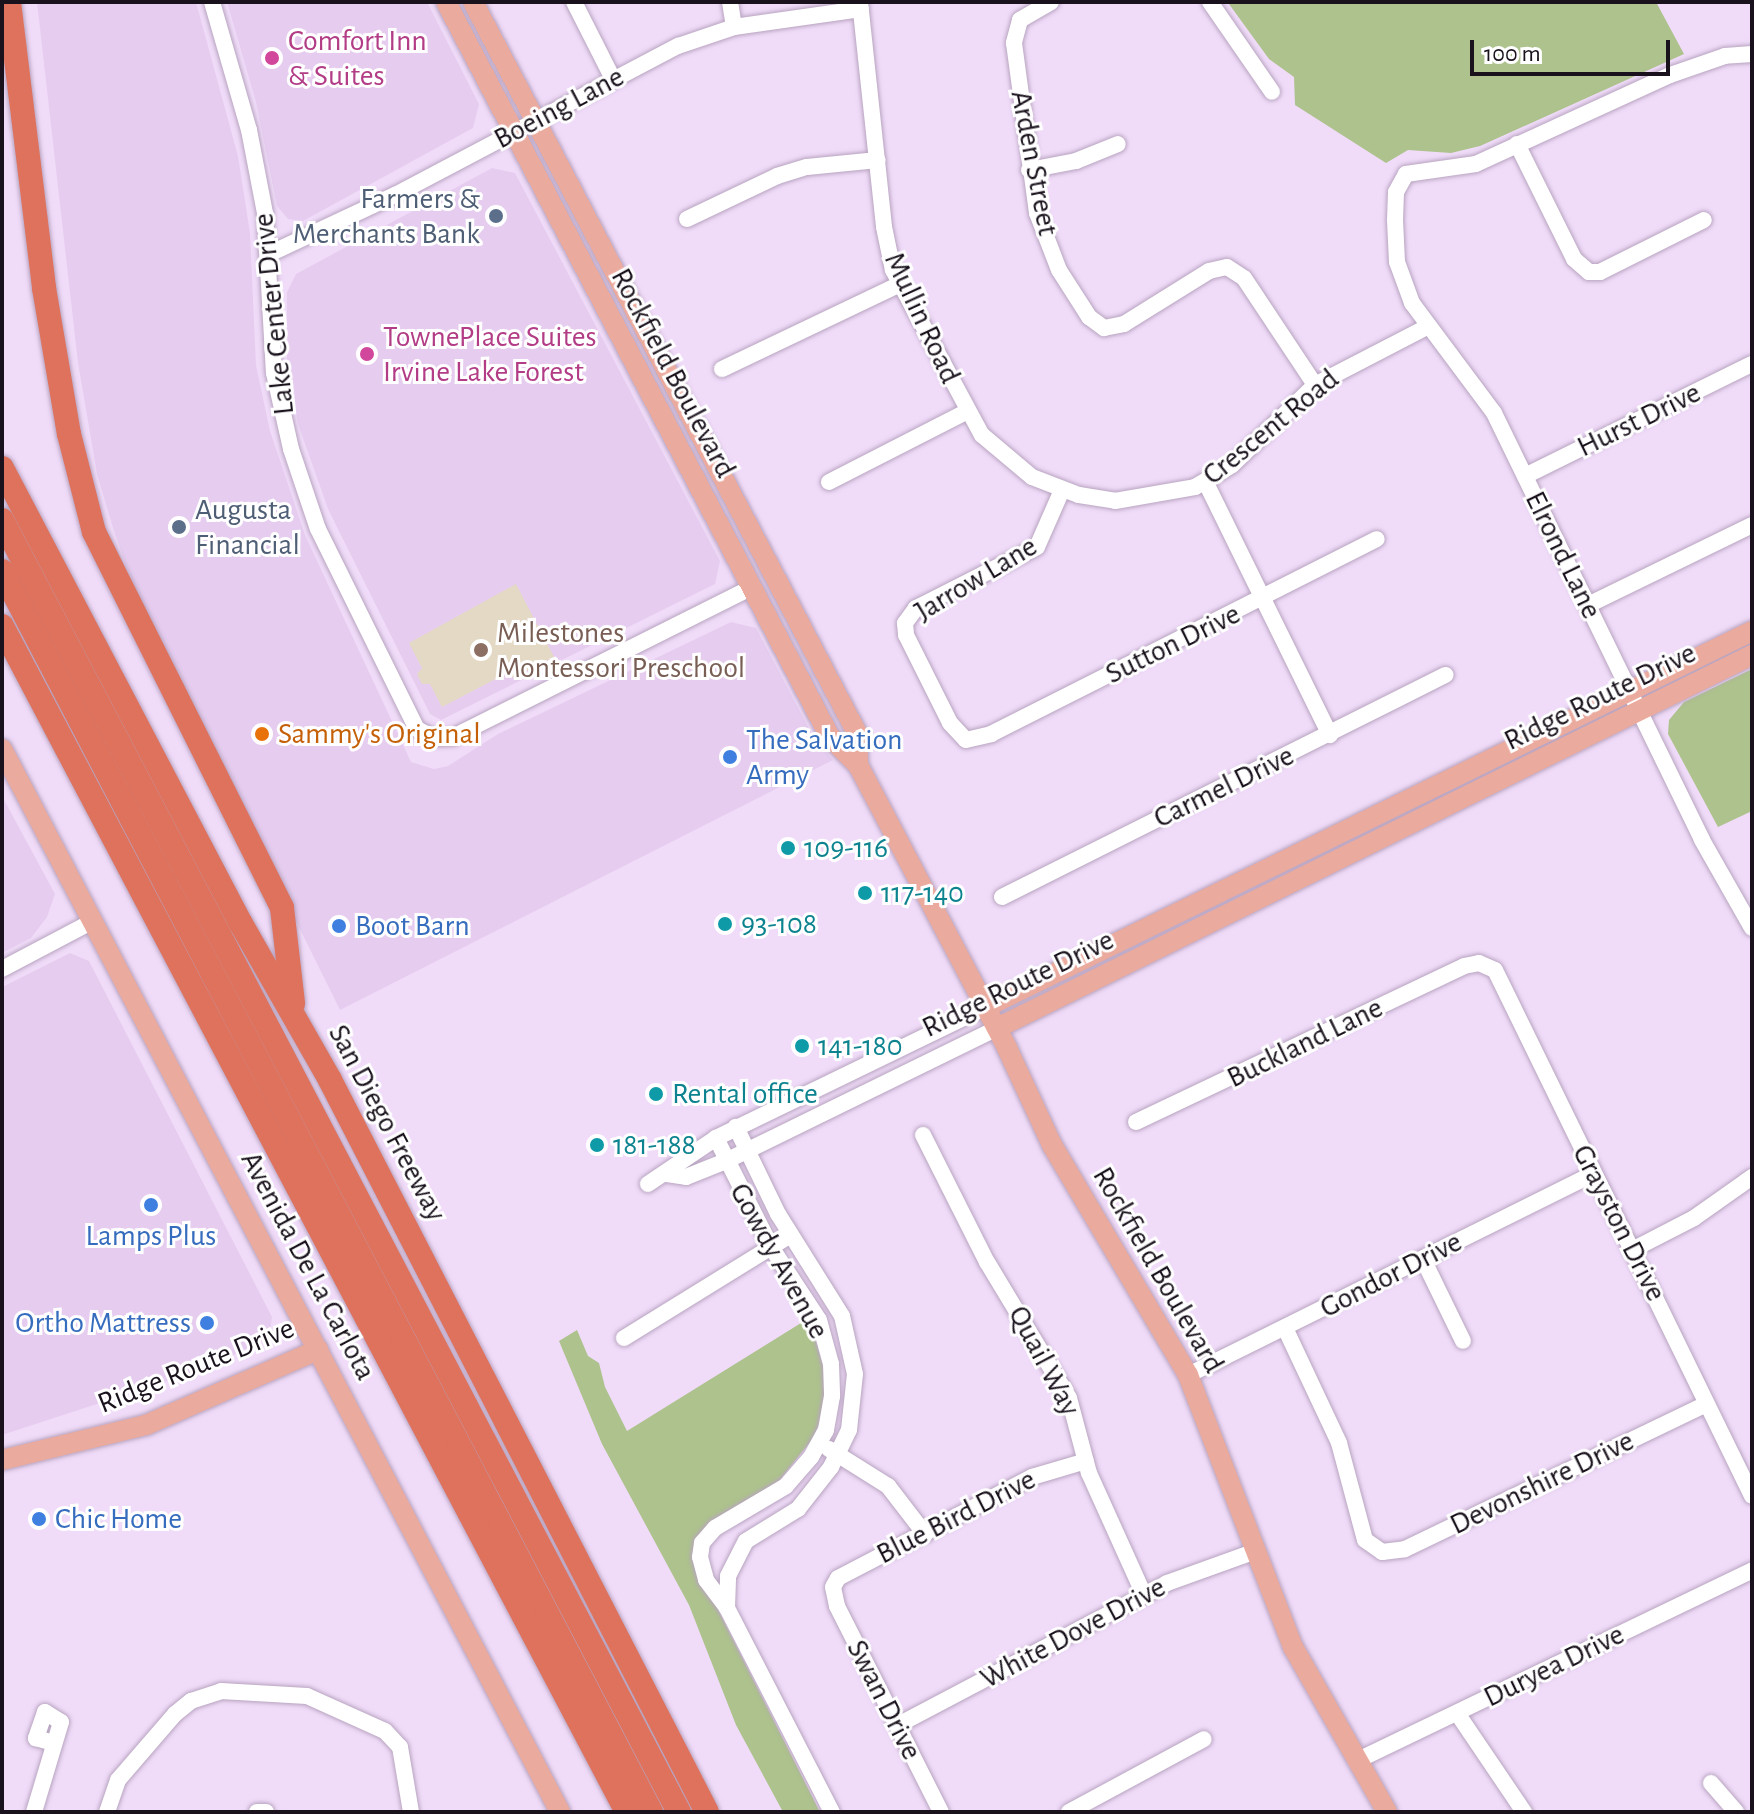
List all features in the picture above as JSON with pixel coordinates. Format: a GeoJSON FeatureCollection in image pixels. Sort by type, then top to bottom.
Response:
{"type":"FeatureCollection","features":[{"type":"Feature","properties":{"kind":"highway"},"geometry":{"type":"LineString","coordinates":[[9,2],[44,288],[69,434],[94,532],[282,908],[294,1013]]}},
{"type":"Feature","properties":{"kind":"highway","name":"San Diego Freeway"},"geometry":{"type":"LineString","coordinates":[[2,468],[240,922],[294,1013],[707,1812]]}},
{"type":"Feature","properties":{"kind":"highway"},"geometry":{"type":"LineString","coordinates":[[2,520],[679,1812]]}},
{"type":"Feature","properties":{"kind":"highway"},"geometry":{"type":"LineString","coordinates":[[2,571],[651,1812]]}},
{"type":"Feature","properties":{"kind":"highway"},"geometry":{"type":"LineString","coordinates":[[2,626],[627,1812]]}},
{"type":"Feature","properties":{"kind":"main road","name":"Rockfield Boulevard"},"geometry":{"type":"LineString","coordinates":[[446,2],[830,737],[858,765],[997,1028],[1052,1145],[1188,1375],[1253,1552],[1293,1647],[1387,1812]]}},
{"type":"Feature","properties":{"kind":"main road","name":"Rockfield Boulevard"},"geometry":{"type":"LineString","coordinates":[[473,2],[857,733],[858,765]]}},
{"type":"Feature","properties":{"kind":"main road"},"geometry":{"type":"LineString","coordinates":[[752,587],[782,593]]}},
{"type":"Feature","properties":{"kind":"main road","name":"Ridge Route Drive"},"geometry":{"type":"LineString","coordinates":[[986,1007],[1752,631]]}},
{"type":"Feature","properties":{"kind":"main road","name":"Ridge Route Drive"},"geometry":{"type":"LineString","coordinates":[[997,1028],[1752,655]]}},
{"type":"Feature","properties":{"kind":"main road","name":"Avenida De La Carlota"},"geometry":{"type":"LineString","coordinates":[[2,749],[560,1812]]}},
{"type":"Feature","properties":{"kind":"main road","name":"Ridge Route Drive"},"geometry":{"type":"LineString","coordinates":[[2,1460],[146,1425],[318,1350]]}},
{"type":"Feature","properties":{"kind":"street","name":"Lake Center Drive"},"geometry":{"type":"LineString","coordinates":[[212,2],[249,130],[271,253],[274,373],[303,488],[408,715],[434,738],[453,737],[752,587]]}},
{"type":"Feature","properties":{"kind":"street"},"geometry":{"type":"LineString","coordinates":[[574,2],[613,79]]}},
{"type":"Feature","properties":{"kind":"street"},"geometry":{"type":"LineString","coordinates":[[730,2],[734,27]]}},
{"type":"Feature","properties":{"kind":"street","name":"Arden Street"},"geometry":{"type":"LineString","coordinates":[[1051,2],[1015,28],[1029,170],[1037,213],[1059,270],[1089,317],[1104,328],[1124,324],[1209,271],[1227,267],[1244,278],[1315,385]]}},
{"type":"Feature","properties":{"kind":"street"},"geometry":{"type":"LineString","coordinates":[[1210,2],[1272,92]]}},
{"type":"Feature","properties":{"kind":"street","name":"Boeing Lane"},"geometry":{"type":"LineString","coordinates":[[271,253],[513,133],[678,46],[734,27],[860,6]]}},
{"type":"Feature","properties":{"kind":"street","name":"Mullin Road"},"geometry":{"type":"LineString","coordinates":[[860,6],[884,227],[900,284],[966,412],[1008,460],[1062,490]]}},
{"type":"Feature","properties":{"kind":"street"},"geometry":{"type":"LineString","coordinates":[[1704,220],[1600,272],[1589,272],[1574,259],[1517,144],[1670,75],[1725,56],[1752,54]]}},
{"type":"Feature","properties":{"kind":"street"},"geometry":{"type":"LineString","coordinates":[[1029,170],[1076,161],[1118,144]]}},
{"type":"Feature","properties":{"kind":"street","name":"Elrond Lane"},"geometry":{"type":"LineString","coordinates":[[1517,144],[1476,164],[1415,170],[1399,182],[1397,262],[1425,328],[1494,413],[1631,691],[1745,903],[1752,928]]}},
{"type":"Feature","properties":{"kind":"street"},"geometry":{"type":"LineString","coordinates":[[687,219],[777,176],[807,167],[878,160]]}},
{"type":"Feature","properties":{"kind":"street"},"geometry":{"type":"LineString","coordinates":[[722,369],[900,284]]}},
{"type":"Feature","properties":{"kind":"street","name":"Crescent Road"},"geometry":{"type":"LineString","coordinates":[[1062,490],[1115,501],[1163,496],[1206,483],[1232,465],[1315,385],[1425,328]]}},
{"type":"Feature","properties":{"kind":"street","name":"Hurst Drive"},"geometry":{"type":"LineString","coordinates":[[1525,476],[1752,364]]}},
{"type":"Feature","properties":{"kind":"street"},"geometry":{"type":"LineString","coordinates":[[829,482],[966,412]]}},
{"type":"Feature","properties":{"kind":"street"},"geometry":{"type":"LineString","coordinates":[[1206,483],[1330,735]]}},
{"type":"Feature","properties":{"kind":"street","name":"Jarrow Lane"},"geometry":{"type":"LineString","coordinates":[[966,740],[950,723],[906,635],[905,623],[916,608],[1037,547],[1062,490]]}},
{"type":"Feature","properties":{"kind":"street"},"geometry":{"type":"LineString","coordinates":[[1588,605],[1752,525]]}},
{"type":"Feature","properties":{"kind":"street","name":"Sutton Drive"},"geometry":{"type":"LineString","coordinates":[[966,740],[991,734],[1377,539]]}},
{"type":"Feature","properties":{"kind":"street","name":"Carmel Drive"},"geometry":{"type":"LineString","coordinates":[[1002,897],[1446,675]]}},
{"type":"Feature","properties":{"kind":"street"},"geometry":{"type":"LineString","coordinates":[[2,969],[93,921]]}},
{"type":"Feature","properties":{"kind":"street","name":"Buckland Lane"},"geometry":{"type":"LineString","coordinates":[[1136,1122],[1475,963]]}},
{"type":"Feature","properties":{"kind":"street","name":"Grayston Drive"},"geometry":{"type":"LineString","coordinates":[[1475,963],[1485,964],[1501,978],[1593,1174],[1634,1249],[1752,1496]]}},
{"type":"Feature","properties":{"kind":"street","name":"Ridge Route Drive"},"geometry":{"type":"LineString","coordinates":[[986,1007],[736,1127],[677,1160],[667,1174],[686,1177],[726,1161],[997,1028]]}},
{"type":"Feature","properties":{"kind":"street","name":"Gowdy Avenue"},"geometry":{"type":"LineString","coordinates":[[727,1608],[728,1576],[735,1555],[746,1541],[798,1509],[818,1488],[838,1453],[854,1407],[852,1345],[828,1289],[791,1235],[736,1127]]}},
{"type":"Feature","properties":{"kind":"street","name":"Quail Way"},"geometry":{"type":"LineString","coordinates":[[923,1135],[987,1262],[1054,1367],[1069,1398],[1086,1461],[1144,1595]]}},
{"type":"Feature","properties":{"kind":"street","name":"Gowdy Avenue"},"geometry":{"type":"LineString","coordinates":[[716,1138],[771,1247],[819,1320],[829,1355],[832,1396],[819,1444],[786,1486],[715,1528],[702,1543],[706,1580],[727,1608],[832,1812]]}},
{"type":"Feature","properties":{"kind":"street"},"geometry":{"type":"LineString","coordinates":[[648,1184],[667,1174]]}},
{"type":"Feature","properties":{"kind":"street","name":"Gondor Drive"},"geometry":{"type":"LineString","coordinates":[[1188,1375],[1593,1174]]}},
{"type":"Feature","properties":{"kind":"street"},"geometry":{"type":"LineString","coordinates":[[1634,1249],[1694,1218],[1752,1177]]}},
{"type":"Feature","properties":{"kind":"street"},"geometry":{"type":"LineString","coordinates":[[624,1338],[791,1235]]}},
{"type":"Feature","properties":{"kind":"street"},"geometry":{"type":"LineString","coordinates":[[1423,1259],[1463,1341]]}},
{"type":"Feature","properties":{"kind":"street","name":"Devonshire Drive"},"geometry":{"type":"LineString","coordinates":[[1285,1328],[1339,1443],[1365,1540],[1375,1550],[1405,1549],[1706,1404]]}},
{"type":"Feature","properties":{"kind":"street"},"geometry":{"type":"LineString","coordinates":[[819,1444],[888,1486],[925,1534]]}},
{"type":"Feature","properties":{"kind":"street","name":"Blue Bird Drive"},"geometry":{"type":"LineString","coordinates":[[833,1587],[838,1578],[1044,1471],[1086,1461]]}},
{"type":"Feature","properties":{"kind":"street","name":"White Dove Drive"},"geometry":{"type":"LineString","coordinates":[[898,1725],[1190,1572],[1253,1552]]}},
{"type":"Feature","properties":{"kind":"street","name":"Duryea Drive"},"geometry":{"type":"LineString","coordinates":[[1356,1761],[1752,1570]]}},
{"type":"Feature","properties":{"kind":"street","name":"Swan Drive"},"geometry":{"type":"LineString","coordinates":[[833,1587],[832,1596],[941,1812]]}},
{"type":"Feature","properties":{"kind":"street"},"geometry":{"type":"LineString","coordinates":[[107,1812],[118,1780],[175,1714],[191,1701],[221,1691],[307,1696],[385,1731],[400,1747],[411,1812]]}},
{"type":"Feature","properties":{"kind":"street"},"geometry":{"type":"LineString","coordinates":[[1457,1713],[1524,1812]]}},
{"type":"Feature","properties":{"kind":"street"},"geometry":{"type":"LineString","coordinates":[[1069,1812],[1204,1739]]}},
{"type":"Feature","properties":{"kind":"street"},"geometry":{"type":"LineString","coordinates":[[34,1812],[54,1743]]}},
{"type":"Feature","properties":{"kind":"street"},"geometry":{"type":"LineString","coordinates":[[1711,1783],[1736,1812]]}},
{"type":"Feature","properties":{"kind":"street"},"geometry":{"type":"LineString","coordinates":[[257,1812],[266,1812]]}},
{"type":"Feature","properties":{"kind":"shaded area"},"geometry":{"type":"Polygon","coordinates":[[[37,2],[196,2],[238,156],[250,233],[256,365],[270,431],[305,535],[411,762],[434,769],[448,766],[498,734],[731,622],[756,628],[814,738],[833,760],[340,1010],[141,608],[113,528],[97,474],[78,363],[37,2]]]}},
{"type":"Feature","properties":{"kind":"shaded area"},"geometry":{"type":"Polygon","coordinates":[[[227,2],[427,2],[479,104],[473,128],[303,221],[288,219],[277,206],[256,102],[227,2]]]}},
{"type":"Feature","properties":{"kind":"shaded area"},"geometry":{"type":"Polygon","coordinates":[[[492,168],[515,173],[720,561],[715,584],[441,720],[430,714],[328,509],[298,424],[287,366],[287,292],[296,274],[492,168]]]}},
{"type":"Feature","properties":{"kind":"shaded area","name":"Milestones Montessori Preschool"},"geometry":{"type":"Polygon","coordinates":[[[516,584],[554,657],[513,678],[509,672],[442,707],[430,684],[422,684],[417,674],[422,668],[409,643],[516,584]]]}},
{"type":"Feature","properties":{"kind":"shaded area"},"geometry":{"type":"Polygon","coordinates":[[[2,796],[55,894],[47,917],[31,938],[2,953],[2,796]]]}},
{"type":"Feature","properties":{"kind":"shaded area"},"geometry":{"type":"Polygon","coordinates":[[[70,953],[89,961],[272,1317],[269,1337],[210,1367],[2,1435],[2,987],[70,953]]]}},
{"type":"Feature","properties":{"kind":"green space"},"geometry":{"type":"Polygon","coordinates":[[[1656,2],[1684,54],[1480,146],[1451,153],[1408,150],[1386,163],[1295,105],[1294,77],[1269,59],[1229,4],[1656,2]]]}},
{"type":"Feature","properties":{"kind":"green space"},"geometry":{"type":"Polygon","coordinates":[[[1752,669],[1752,811],[1718,827],[1668,734],[1669,720],[1684,702],[1752,669]]]}},
{"type":"Feature","properties":{"kind":"green space"},"geometry":{"type":"Polygon","coordinates":[[[809,1318],[825,1373],[824,1408],[814,1437],[774,1487],[709,1525],[695,1564],[820,1812],[783,1812],[736,1725],[689,1605],[602,1444],[559,1341],[577,1330],[588,1356],[599,1363],[605,1387],[627,1431],[809,1318]]]}},
{"type":"Feature","properties":{"kind":"place","name":"Comfort Inn & Suites"},"geometry":{"type":"Point","coordinates":[272,58]}},
{"type":"Feature","properties":{"kind":"place","name":"Farmers & Merchants Bank"},"geometry":{"type":"Point","coordinates":[496,216]}},
{"type":"Feature","properties":{"kind":"place","name":"TownePlace Suites Irvine Lake Forest"},"geometry":{"type":"Point","coordinates":[367,354]}},
{"type":"Feature","properties":{"kind":"place","name":"Augusta Financial"},"geometry":{"type":"Point","coordinates":[179,527]}},
{"type":"Feature","properties":{"kind":"place","name":"Milestones Montessori Preschool"},"geometry":{"type":"Point","coordinates":[481,650]}},
{"type":"Feature","properties":{"kind":"place","name":"Sammy's Original"},"geometry":{"type":"Point","coordinates":[262,734]}},
{"type":"Feature","properties":{"kind":"place","name":"The Salvation Army"},"geometry":{"type":"Point","coordinates":[730,757]}},
{"type":"Feature","properties":{"kind":"place","name":"109-116"},"geometry":{"type":"Point","coordinates":[788,848]}},
{"type":"Feature","properties":{"kind":"place","name":"117-140"},"geometry":{"type":"Point","coordinates":[865,893]}},
{"type":"Feature","properties":{"kind":"place","name":"93-108"},"geometry":{"type":"Point","coordinates":[725,924]}},
{"type":"Feature","properties":{"kind":"place","name":"Boot Barn"},"geometry":{"type":"Point","coordinates":[339,926]}},
{"type":"Feature","properties":{"kind":"place","name":"141-180"},"geometry":{"type":"Point","coordinates":[802,1046]}},
{"type":"Feature","properties":{"kind":"place","name":"Rental office"},"geometry":{"type":"Point","coordinates":[656,1094]}},
{"type":"Feature","properties":{"kind":"place","name":"181-188"},"geometry":{"type":"Point","coordinates":[597,1145]}},
{"type":"Feature","properties":{"kind":"place","name":"Lamps Plus"},"geometry":{"type":"Point","coordinates":[151,1205]}},
{"type":"Feature","properties":{"kind":"place","name":"Ortho Mattress"},"geometry":{"type":"Point","coordinates":[207,1323]}},
{"type":"Feature","properties":{"kind":"place","name":"Chic Home"},"geometry":{"type":"Point","coordinates":[39,1519]}}]}
